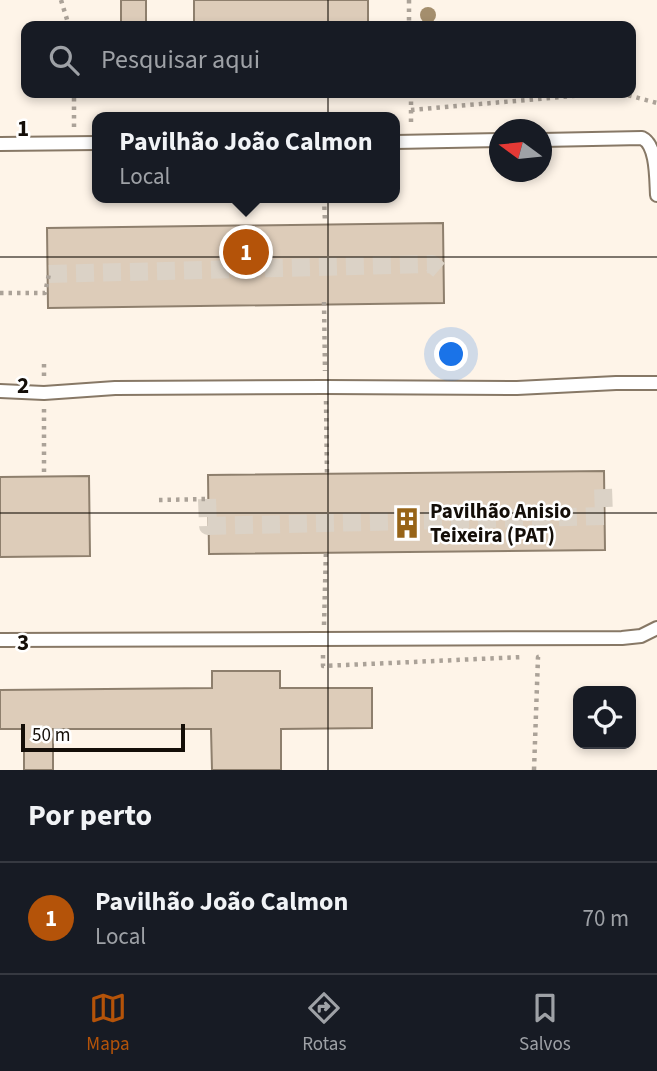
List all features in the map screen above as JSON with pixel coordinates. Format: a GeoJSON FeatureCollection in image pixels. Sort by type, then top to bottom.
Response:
{"type":"FeatureCollection","features":[{"type":"Feature","properties":{"kind":"lane"},"geometry":{"type":"LineString","coordinates":[[400,142],[489,139]]}},
{"type":"Feature","properties":{"kind":"lane"},"geometry":{"type":"LineString","coordinates":[[552,140],[648,140],[656,157],[657,195]]}},
{"type":"Feature","properties":{"kind":"lane"},"geometry":{"type":"LineString","coordinates":[[0,144],[92,143]]}},
{"type":"Feature","properties":{"kind":"lane"},"geometry":{"type":"LineString","coordinates":[[0,391],[44,393],[115,388],[517,388],[657,383]]}},
{"type":"Feature","properties":{"kind":"lane"},"geometry":{"type":"LineString","coordinates":[[0,640],[622,638],[641,636],[657,628]]}},
{"type":"Feature","properties":{"kind":"path"},"geometry":{"type":"LineString","coordinates":[[61,0],[67,21]]}},
{"type":"Feature","properties":{"kind":"path"},"geometry":{"type":"LineString","coordinates":[[409,0],[409,21]]}},
{"type":"Feature","properties":{"kind":"path"},"geometry":{"type":"LineString","coordinates":[[636,97],[657,103]]}},
{"type":"Feature","properties":{"kind":"path"},"geometry":{"type":"LineString","coordinates":[[74,98],[74,143]]}},
{"type":"Feature","properties":{"kind":"path"},"geometry":{"type":"LineString","coordinates":[[411,98],[411,142]]}},
{"type":"Feature","properties":{"kind":"path"},"geometry":{"type":"LineString","coordinates":[[411,110],[549,98]]}},
{"type":"Feature","properties":{"kind":"path"},"geometry":{"type":"LineString","coordinates":[[324,203],[325,222]]}},
{"type":"Feature","properties":{"kind":"path"},"geometry":{"type":"LineString","coordinates":[[0,293],[45,292],[49,274]]}},
{"type":"Feature","properties":{"kind":"path"},"geometry":{"type":"LineString","coordinates":[[44,365],[44,472]]}},
{"type":"Feature","properties":{"kind":"path"},"geometry":{"type":"LineString","coordinates":[[159,500],[207,499]]}},
{"type":"Feature","properties":{"kind":"path"},"geometry":{"type":"LineString","coordinates":[[326,549],[323,666],[551,656]]}},
{"type":"Feature","properties":{"kind":"path"},"geometry":{"type":"LineString","coordinates":[[533,769],[538,657]]}},
{"type":"Feature","properties":{"kind":"building"},"geometry":{"type":"Polygon","coordinates":[[[121,0],[146,0],[146,21],[121,21],[121,0]]]}},
{"type":"Feature","properties":{"kind":"building"},"geometry":{"type":"Polygon","coordinates":[[[194,0],[368,0],[368,21],[194,21],[194,0]]]}},
{"type":"Feature","properties":{"kind":"building"},"geometry":{"type":"Polygon","coordinates":[[[443,223],[444,303],[48,308],[47,228],[443,223]]]}},
{"type":"Feature","properties":{"kind":"building","name":"Pavilhão Anisio Teixeira (PAT)"},"geometry":{"type":"Polygon","coordinates":[[[604,471],[605,550],[209,554],[208,475],[604,471]]]}},
{"type":"Feature","properties":{"kind":"building"},"geometry":{"type":"Polygon","coordinates":[[[89,476],[90,556],[0,557],[0,477],[89,476]]]}},
{"type":"Feature","properties":{"kind":"building"},"geometry":{"type":"Polygon","coordinates":[[[212,671],[280,671],[280,688],[372,688],[372,728],[281,729],[281,770],[212,770],[211,729],[53,729],[53,770],[24,770],[24,729],[0,729],[0,690],[212,688],[212,671]]]}},
{"type":"Feature","properties":{"kind":"tunnel"},"geometry":{"type":"LineString","coordinates":[[49,274],[432,264],[439,270]]}},
{"type":"Feature","properties":{"kind":"tunnel"},"geometry":{"type":"LineString","coordinates":[[207,499],[208,526],[604,516],[603,488]]}},
{"type":"Feature","properties":{"kind":"place","name":"Pavilhão João Calmon"},"geometry":{"type":"Point","coordinates":[246,252]}},
{"type":"Feature","properties":{"kind":"place","name":"Pavilhão Anisio Teixeira (PAT)"},"geometry":{"type":"Point","coordinates":[407,523]}}]}
